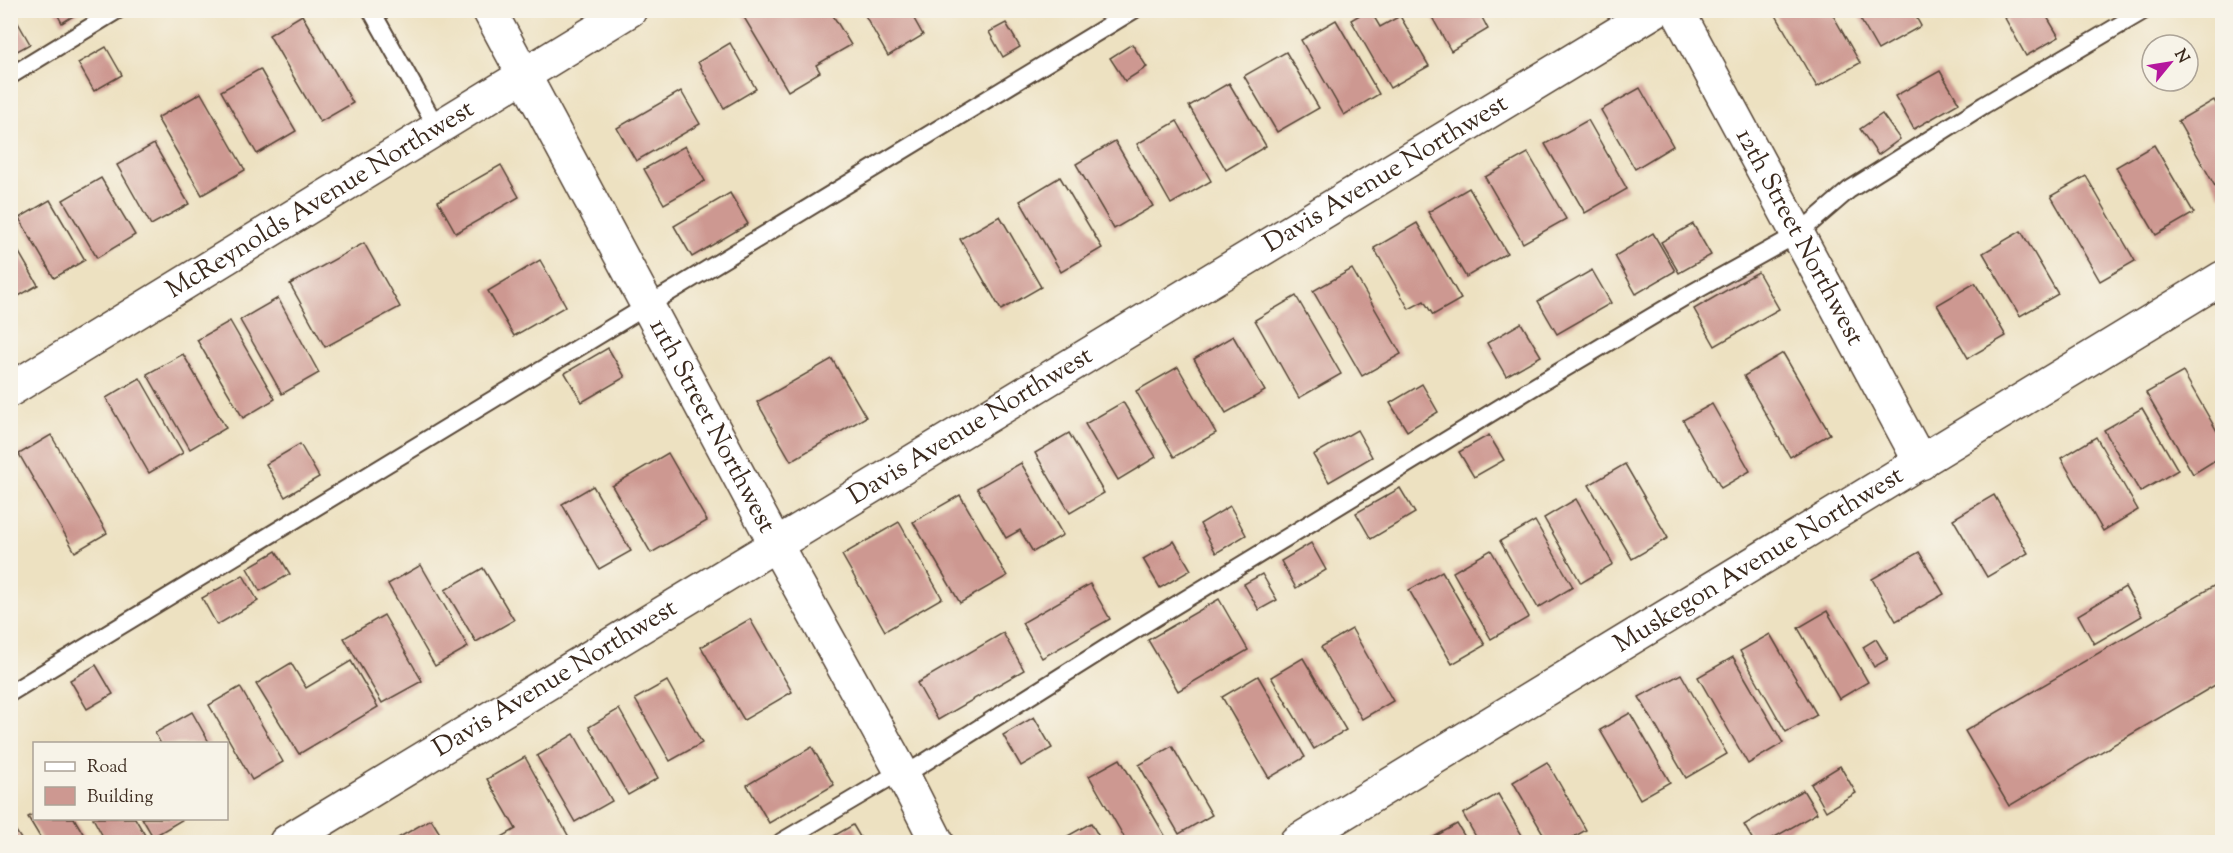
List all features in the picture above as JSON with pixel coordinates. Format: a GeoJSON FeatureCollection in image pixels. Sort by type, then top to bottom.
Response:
{"type":"FeatureCollection","features":[{"type":"Feature","properties":{"kind":"street","name":"11th Street Northwest"},"geometry":{"type":"LineString","coordinates":[[489,10],[776,545],[902,774],[937,843]]}},
{"type":"Feature","properties":{"kind":"street","name":"McReynolds Avenue Northwest"},"geometry":{"type":"LineString","coordinates":[[10,390],[630,10]]}},
{"type":"Feature","properties":{"kind":"street","name":"Davis Avenue Northwest"},"geometry":{"type":"LineString","coordinates":[[286,843],[1656,10]]}},
{"type":"Feature","properties":{"kind":"street","name":"12th Street Northwest"},"geometry":{"type":"LineString","coordinates":[[1677,10],[1921,463]]}},
{"type":"Feature","properties":{"kind":"street","name":"Muskegon Avenue Northwest"},"geometry":{"type":"LineString","coordinates":[[1296,843],[2223,278]]}},
{"type":"Feature","properties":{"kind":"lane"},"geometry":{"type":"LineString","coordinates":[[10,76],[118,10]]}},
{"type":"Feature","properties":{"kind":"lane"},"geometry":{"type":"LineString","coordinates":[[371,10],[437,128]]}},
{"type":"Feature","properties":{"kind":"lane"},"geometry":{"type":"LineString","coordinates":[[10,693],[1134,10]]}},
{"type":"Feature","properties":{"kind":"lane"},"geometry":{"type":"LineString","coordinates":[[781,843],[902,774],[1537,384],[1688,295],[1798,234],[1849,190],[1984,105],[2145,10]]}},
{"type":"Feature","properties":{"kind":"building"},"geometry":{"type":"Polygon","coordinates":[[[55,10],[83,10],[62,23],[55,10]]]}},
{"type":"Feature","properties":{"kind":"building"},"geometry":{"type":"Polygon","coordinates":[[[748,10],[837,10],[832,14],[851,45],[816,65],[820,72],[788,91],[742,14],[748,10]]]}},
{"type":"Feature","properties":{"kind":"building"},"geometry":{"type":"Polygon","coordinates":[[[862,10],[909,10],[923,35],[888,56],[862,10]]]}},
{"type":"Feature","properties":{"kind":"building"},"geometry":{"type":"Polygon","coordinates":[[[1368,10],[1380,27],[1400,16],[1429,66],[1390,88],[1351,20],[1368,10]]]}},
{"type":"Feature","properties":{"kind":"building"},"geometry":{"type":"Polygon","coordinates":[[[1428,10],[1478,10],[1488,29],[1451,51],[1428,10]]]}},
{"type":"Feature","properties":{"kind":"building"},"geometry":{"type":"Polygon","coordinates":[[[1773,10],[1830,10],[1860,63],[1817,87],[1773,10]]]}},
{"type":"Feature","properties":{"kind":"building"},"geometry":{"type":"Polygon","coordinates":[[[1855,10],[1912,10],[1921,26],[1878,50],[1855,10]]]}},
{"type":"Feature","properties":{"kind":"building"},"geometry":{"type":"Polygon","coordinates":[[[2018,10],[2043,10],[2059,37],[2026,56],[2005,18],[2018,10]]]}},
{"type":"Feature","properties":{"kind":"building"},"geometry":{"type":"Polygon","coordinates":[[[13,14],[30,44],[10,55],[10,15],[13,14]]]}},
{"type":"Feature","properties":{"kind":"building"},"geometry":{"type":"Polygon","coordinates":[[[302,15],[353,103],[320,122],[269,35],[302,15]]]}},
{"type":"Feature","properties":{"kind":"building"},"geometry":{"type":"Polygon","coordinates":[[[1336,20],[1379,94],[1344,115],[1301,40],[1336,20]]]}},
{"type":"Feature","properties":{"kind":"building"},"geometry":{"type":"Polygon","coordinates":[[[1006,23],[1020,47],[1003,57],[989,32],[1006,23]]]}},
{"type":"Feature","properties":{"kind":"building"},"geometry":{"type":"Polygon","coordinates":[[[730,43],[756,89],[724,108],[698,62],[730,43]]]}},
{"type":"Feature","properties":{"kind":"building"},"geometry":{"type":"Polygon","coordinates":[[[1132,44],[1147,67],[1125,81],[1110,58],[1132,44]]]}},
{"type":"Feature","properties":{"kind":"building"},"geometry":{"type":"Polygon","coordinates":[[[106,47],[122,75],[94,91],[78,63],[106,47]]]}},
{"type":"Feature","properties":{"kind":"building"},"geometry":{"type":"Polygon","coordinates":[[[1286,52],[1319,108],[1277,132],[1244,76],[1286,52]]]}},
{"type":"Feature","properties":{"kind":"building"},"geometry":{"type":"Polygon","coordinates":[[[260,69],[296,131],[257,154],[221,91],[260,69]]]}},
{"type":"Feature","properties":{"kind":"building"},"geometry":{"type":"Polygon","coordinates":[[[1940,71],[1959,103],[1914,129],[1895,96],[1940,71]]]}},
{"type":"Feature","properties":{"kind":"building"},"geometry":{"type":"Polygon","coordinates":[[[1229,83],[1266,146],[1226,170],[1189,106],[1229,83]]]}},
{"type":"Feature","properties":{"kind":"building"},"geometry":{"type":"Polygon","coordinates":[[[1640,88],[1673,146],[1635,169],[1601,110],[1640,88]]]}},
{"type":"Feature","properties":{"kind":"building"},"geometry":{"type":"Polygon","coordinates":[[[681,91],[700,124],[636,161],[617,128],[681,91]]]}},
{"type":"Feature","properties":{"kind":"building"},"geometry":{"type":"Polygon","coordinates":[[[201,93],[245,170],[202,195],[157,118],[201,93]]]}},
{"type":"Feature","properties":{"kind":"building"},"geometry":{"type":"Polygon","coordinates":[[[2214,100],[2222,116],[2222,194],[2220,195],[2178,121],[2214,100]]]}},
{"type":"Feature","properties":{"kind":"building"},"geometry":{"type":"Polygon","coordinates":[[[1882,114],[1900,139],[1878,155],[1860,129],[1882,114]]]}},
{"type":"Feature","properties":{"kind":"building"},"geometry":{"type":"Polygon","coordinates":[[[1588,120],[1627,189],[1585,213],[1545,144],[1588,120]]]}},
{"type":"Feature","properties":{"kind":"building"},"geometry":{"type":"Polygon","coordinates":[[[1177,121],[1211,181],[1171,204],[1137,144],[1177,121]]]}},
{"type":"Feature","properties":{"kind":"building"},"geometry":{"type":"Polygon","coordinates":[[[1115,141],[1153,206],[1114,229],[1076,164],[1115,141]]]}},
{"type":"Feature","properties":{"kind":"building"},"geometry":{"type":"Polygon","coordinates":[[[154,144],[189,204],[151,225],[117,165],[154,144]]]}},
{"type":"Feature","properties":{"kind":"building"},"geometry":{"type":"Polygon","coordinates":[[[2154,145],[2194,213],[2156,235],[2116,167],[2154,145]]]}},
{"type":"Feature","properties":{"kind":"building"},"geometry":{"type":"Polygon","coordinates":[[[685,146],[705,181],[664,204],[644,169],[685,146]]]}},
{"type":"Feature","properties":{"kind":"building"},"geometry":{"type":"Polygon","coordinates":[[[1528,153],[1566,219],[1523,243],[1485,177],[1528,153]]]}},
{"type":"Feature","properties":{"kind":"building"},"geometry":{"type":"Polygon","coordinates":[[[501,165],[519,197],[456,233],[438,201],[501,165]]]}},
{"type":"Feature","properties":{"kind":"building"},"geometry":{"type":"Polygon","coordinates":[[[2086,176],[2135,261],[2100,281],[2051,196],[2086,176]]]}},
{"type":"Feature","properties":{"kind":"building"},"geometry":{"type":"Polygon","coordinates":[[[1060,177],[1102,248],[1061,272],[1020,201],[1060,177]]]}},
{"type":"Feature","properties":{"kind":"building"},"geometry":{"type":"Polygon","coordinates":[[[101,178],[135,235],[97,258],[63,200],[101,178]]]}},
{"type":"Feature","properties":{"kind":"building"},"geometry":{"type":"Polygon","coordinates":[[[1469,188],[1507,253],[1466,277],[1428,212],[1469,188]]]}},
{"type":"Feature","properties":{"kind":"building"},"geometry":{"type":"Polygon","coordinates":[[[730,193],[748,224],[692,257],[674,226],[730,193]]]}},
{"type":"Feature","properties":{"kind":"building"},"geometry":{"type":"Polygon","coordinates":[[[50,200],[85,260],[54,278],[19,218],[50,200]]]}},
{"type":"Feature","properties":{"kind":"building"},"geometry":{"type":"Polygon","coordinates":[[[1000,216],[1041,287],[1001,310],[960,239],[1000,216]]]}},
{"type":"Feature","properties":{"kind":"building"},"geometry":{"type":"Polygon","coordinates":[[[1417,223],[1461,299],[1433,315],[1424,301],[1409,309],[1374,248],[1417,223]]]}},
{"type":"Feature","properties":{"kind":"building"},"geometry":{"type":"Polygon","coordinates":[[[1693,224],[1711,255],[1679,273],[1661,242],[1693,224]]]}},
{"type":"Feature","properties":{"kind":"building"},"geometry":{"type":"Polygon","coordinates":[[[2021,231],[2058,294],[2020,316],[1983,253],[2021,231]]]}},
{"type":"Feature","properties":{"kind":"building"},"geometry":{"type":"Polygon","coordinates":[[[1653,233],[1675,271],[1636,294],[1615,256],[1653,233]]]}},
{"type":"Feature","properties":{"kind":"building"},"geometry":{"type":"Polygon","coordinates":[[[10,237],[38,285],[10,301],[10,237]]]}},
{"type":"Feature","properties":{"kind":"building"},"geometry":{"type":"Polygon","coordinates":[[[364,243],[400,307],[325,347],[290,284],[364,243]]]}},
{"type":"Feature","properties":{"kind":"building"},"geometry":{"type":"Polygon","coordinates":[[[540,260],[566,306],[514,336],[488,291],[540,260]]]}},
{"type":"Feature","properties":{"kind":"building"},"geometry":{"type":"Polygon","coordinates":[[[1352,269],[1401,354],[1362,376],[1313,291],[1352,269]]]}},
{"type":"Feature","properties":{"kind":"building"},"geometry":{"type":"Polygon","coordinates":[[[1592,270],[1611,303],[1557,334],[1538,301],[1592,270]]]}},
{"type":"Feature","properties":{"kind":"building"},"geometry":{"type":"Polygon","coordinates":[[[1758,272],[1779,309],[1715,346],[1694,309],[1758,272]]]}},
{"type":"Feature","properties":{"kind":"building"},"geometry":{"type":"Polygon","coordinates":[[[1975,283],[2006,336],[1968,358],[1937,305],[1975,283]]]}},
{"type":"Feature","properties":{"kind":"building"},"geometry":{"type":"Polygon","coordinates":[[[1296,296],[1341,374],[1299,398],[1255,320],[1296,296]]]}},
{"type":"Feature","properties":{"kind":"building"},"geometry":{"type":"Polygon","coordinates":[[[278,298],[319,373],[282,394],[240,320],[278,298]]]}},
{"type":"Feature","properties":{"kind":"building"},"geometry":{"type":"Polygon","coordinates":[[[230,321],[275,399],[243,418],[197,340],[230,321]]]}},
{"type":"Feature","properties":{"kind":"building"},"geometry":{"type":"Polygon","coordinates":[[[1521,323],[1541,356],[1506,376],[1487,343],[1521,323]]]}},
{"type":"Feature","properties":{"kind":"building"},"geometry":{"type":"Polygon","coordinates":[[[1233,336],[1265,391],[1226,413],[1194,359],[1233,336]]]}},
{"type":"Feature","properties":{"kind":"building"},"geometry":{"type":"Polygon","coordinates":[[[608,348],[625,377],[582,402],[565,373],[608,348]]]}},
{"type":"Feature","properties":{"kind":"building"},"geometry":{"type":"Polygon","coordinates":[[[1783,353],[1830,434],[1790,457],[1744,376],[1783,353]]]}},
{"type":"Feature","properties":{"kind":"building"},"geometry":{"type":"Polygon","coordinates":[[[183,354],[226,428],[190,449],[147,374],[183,354]]]}},
{"type":"Feature","properties":{"kind":"building"},"geometry":{"type":"Polygon","coordinates":[[[832,359],[866,417],[791,461],[757,402],[832,359]]]}},
{"type":"Feature","properties":{"kind":"building"},"geometry":{"type":"Polygon","coordinates":[[[1178,367],[1216,433],[1174,457],[1136,391],[1178,367]]]}},
{"type":"Feature","properties":{"kind":"building"},"geometry":{"type":"Polygon","coordinates":[[[2183,372],[2222,440],[2222,456],[2193,474],[2146,393],[2183,372]]]}},
{"type":"Feature","properties":{"kind":"building"},"geometry":{"type":"Polygon","coordinates":[[[140,378],[183,453],[149,473],[106,398],[140,378]]]}},
{"type":"Feature","properties":{"kind":"building"},"geometry":{"type":"Polygon","coordinates":[[[1422,384],[1438,412],[1407,431],[1390,403],[1422,384]]]}},
{"type":"Feature","properties":{"kind":"building"},"geometry":{"type":"Polygon","coordinates":[[[1123,402],[1156,457],[1118,480],[1085,424],[1123,402]]]}},
{"type":"Feature","properties":{"kind":"building"},"geometry":{"type":"Polygon","coordinates":[[[1712,404],[1750,471],[1721,488],[1683,420],[1712,404]]]}},
{"type":"Feature","properties":{"kind":"building"},"geometry":{"type":"Polygon","coordinates":[[[2142,408],[2178,470],[2140,492],[2104,430],[2142,408]]]}},
{"type":"Feature","properties":{"kind":"building"},"geometry":{"type":"Polygon","coordinates":[[[1357,430],[1372,457],[1329,482],[1313,455],[1357,430]]]}},
{"type":"Feature","properties":{"kind":"building"},"geometry":{"type":"Polygon","coordinates":[[[1069,433],[1104,493],[1070,513],[1035,453],[1069,433]]]}},
{"type":"Feature","properties":{"kind":"building"},"geometry":{"type":"Polygon","coordinates":[[[51,435],[107,533],[75,552],[19,454],[51,435]]]}},
{"type":"Feature","properties":{"kind":"building"},"geometry":{"type":"Polygon","coordinates":[[[1489,435],[1504,460],[1474,477],[1459,452],[1489,435]]]}},
{"type":"Feature","properties":{"kind":"building"},"geometry":{"type":"Polygon","coordinates":[[[2096,437],[2138,510],[2103,531],[2061,458],[2096,437]]]}},
{"type":"Feature","properties":{"kind":"building"},"geometry":{"type":"Polygon","coordinates":[[[300,444],[319,477],[285,497],[266,464],[300,444]]]}},
{"type":"Feature","properties":{"kind":"building"},"geometry":{"type":"Polygon","coordinates":[[[668,453],[707,521],[651,553],[612,486],[668,453]]]}},
{"type":"Feature","properties":{"kind":"building"},"geometry":{"type":"Polygon","coordinates":[[[1021,463],[1063,535],[1033,552],[1020,530],[1006,538],[977,488],[1021,463]]]}},
{"type":"Feature","properties":{"kind":"building"},"geometry":{"type":"Polygon","coordinates":[[[1625,464],[1668,538],[1632,559],[1589,485],[1625,464]]]}},
{"type":"Feature","properties":{"kind":"building"},"geometry":{"type":"Polygon","coordinates":[[[593,486],[631,551],[599,569],[562,504],[593,486]]]}},
{"type":"Feature","properties":{"kind":"building"},"geometry":{"type":"Polygon","coordinates":[[[1400,488],[1415,513],[1371,539],[1356,513],[1400,488]]]}},
{"type":"Feature","properties":{"kind":"building"},"geometry":{"type":"Polygon","coordinates":[[[960,495],[1007,576],[960,603],[913,522],[960,495]]]}},
{"type":"Feature","properties":{"kind":"building"},"geometry":{"type":"Polygon","coordinates":[[[1994,495],[2028,553],[1987,577],[1953,519],[1994,495]]]}},
{"type":"Feature","properties":{"kind":"building"},"geometry":{"type":"Polygon","coordinates":[[[1576,499],[1613,564],[1581,583],[1544,518],[1576,499]]]}},
{"type":"Feature","properties":{"kind":"building"},"geometry":{"type":"Polygon","coordinates":[[[1230,506],[1246,535],[1216,553],[1200,524],[1230,506]]]}},
{"type":"Feature","properties":{"kind":"building"},"geometry":{"type":"Polygon","coordinates":[[[1535,521],[1573,587],[1538,608],[1500,541],[1535,521]]]}},
{"type":"Feature","properties":{"kind":"building"},"geometry":{"type":"Polygon","coordinates":[[[899,522],[942,598],[885,631],[842,555],[899,522]]]}},
{"type":"Feature","properties":{"kind":"building"},"geometry":{"type":"Polygon","coordinates":[[[1174,541],[1191,570],[1160,588],[1143,559],[1174,541]]]}},
{"type":"Feature","properties":{"kind":"building"},"geometry":{"type":"Polygon","coordinates":[[[1311,543],[1326,570],[1296,588],[1281,561],[1311,543]]]}},
{"type":"Feature","properties":{"kind":"building"},"geometry":{"type":"Polygon","coordinates":[[[1491,550],[1529,617],[1491,639],[1453,572],[1491,550]]]}},
{"type":"Feature","properties":{"kind":"building"},"geometry":{"type":"Polygon","coordinates":[[[276,551],[290,574],[260,591],[247,568],[276,551]]]}},
{"type":"Feature","properties":{"kind":"building"},"geometry":{"type":"Polygon","coordinates":[[[1919,552],[1944,594],[1896,621],[1872,579],[1919,552]]]}},
{"type":"Feature","properties":{"kind":"building"},"geometry":{"type":"Polygon","coordinates":[[[421,565],[468,647],[435,666],[388,584],[421,565]]]}},
{"type":"Feature","properties":{"kind":"building"},"geometry":{"type":"Polygon","coordinates":[[[483,568],[514,620],[476,642],[445,590],[483,568]]]}},
{"type":"Feature","properties":{"kind":"building"},"geometry":{"type":"Polygon","coordinates":[[[1442,571],[1485,645],[1452,664],[1409,590],[1442,571]]]}},
{"type":"Feature","properties":{"kind":"building"},"geometry":{"type":"Polygon","coordinates":[[[1262,574],[1277,600],[1259,610],[1244,584],[1262,574]]]}},
{"type":"Feature","properties":{"kind":"building"},"geometry":{"type":"Polygon","coordinates":[[[243,575],[258,601],[217,625],[202,598],[243,575]]]}},
{"type":"Feature","properties":{"kind":"building"},"geometry":{"type":"Polygon","coordinates":[[[2222,581],[2222,681],[2009,806],[1965,731],[2222,581]]]}},
{"type":"Feature","properties":{"kind":"building"},"geometry":{"type":"Polygon","coordinates":[[[1090,584],[1110,619],[1042,658],[1022,623],[1090,584]]]}},
{"type":"Feature","properties":{"kind":"building"},"geometry":{"type":"Polygon","coordinates":[[[2125,587],[2142,616],[2094,644],[2078,615],[2125,587]]]}},
{"type":"Feature","properties":{"kind":"building"},"geometry":{"type":"Polygon","coordinates":[[[1219,599],[1248,650],[1178,691],[1148,640],[1219,599]]]}},
{"type":"Feature","properties":{"kind":"building"},"geometry":{"type":"Polygon","coordinates":[[[1827,611],[1868,682],[1839,699],[1798,628],[1827,611]]]}},
{"type":"Feature","properties":{"kind":"building"},"geometry":{"type":"Polygon","coordinates":[[[384,615],[422,681],[382,703],[344,638],[384,615]]]}},
{"type":"Feature","properties":{"kind":"building"},"geometry":{"type":"Polygon","coordinates":[[[750,619],[792,692],[744,720],[701,647],[750,619]]]}},
{"type":"Feature","properties":{"kind":"building"},"geometry":{"type":"Polygon","coordinates":[[[1352,629],[1393,701],[1362,719],[1321,647],[1352,629]]]}},
{"type":"Feature","properties":{"kind":"building"},"geometry":{"type":"Polygon","coordinates":[[[1003,633],[1024,670],[938,720],[917,683],[1003,633]]]}},
{"type":"Feature","properties":{"kind":"building"},"geometry":{"type":"Polygon","coordinates":[[[1770,634],[1817,715],[1786,732],[1740,651],[1770,634]]]}},
{"type":"Feature","properties":{"kind":"building"},"geometry":{"type":"Polygon","coordinates":[[[1876,639],[1888,659],[1874,667],[1863,647],[1876,639]]]}},
{"type":"Feature","properties":{"kind":"building"},"geometry":{"type":"Polygon","coordinates":[[[1733,657],[1783,743],[1748,764],[1698,677],[1733,657]]]}},
{"type":"Feature","properties":{"kind":"building"},"geometry":{"type":"Polygon","coordinates":[[[1303,658],[1346,730],[1314,749],[1271,677],[1303,658]]]}},
{"type":"Feature","properties":{"kind":"building"},"geometry":{"type":"Polygon","coordinates":[[[351,661],[378,707],[299,754],[256,684],[291,663],[306,688],[351,661]]]}},
{"type":"Feature","properties":{"kind":"building"},"geometry":{"type":"Polygon","coordinates":[[[96,665],[113,694],[87,709],[70,680],[96,665]]]}},
{"type":"Feature","properties":{"kind":"building"},"geometry":{"type":"Polygon","coordinates":[[[1681,674],[1727,754],[1686,778],[1639,697],[1681,674]]]}},
{"type":"Feature","properties":{"kind":"building"},"geometry":{"type":"Polygon","coordinates":[[[1258,676],[1305,757],[1269,778],[1222,697],[1258,676]]]}},
{"type":"Feature","properties":{"kind":"building"},"geometry":{"type":"Polygon","coordinates":[[[667,681],[702,743],[670,761],[635,699],[667,681]]]}},
{"type":"Feature","properties":{"kind":"building"},"geometry":{"type":"Polygon","coordinates":[[[240,687],[283,762],[252,780],[209,705],[240,687]]]}},
{"type":"Feature","properties":{"kind":"building"},"geometry":{"type":"Polygon","coordinates":[[[619,709],[658,778],[628,795],[589,727],[619,709]]]}},
{"type":"Feature","properties":{"kind":"building"},"geometry":{"type":"Polygon","coordinates":[[[192,712],[209,742],[160,742],[155,733],[192,712]]]}},
{"type":"Feature","properties":{"kind":"building"},"geometry":{"type":"Polygon","coordinates":[[[1630,713],[1670,782],[1640,799],[1600,730],[1630,713]]]}},
{"type":"Feature","properties":{"kind":"building"},"geometry":{"type":"Polygon","coordinates":[[[1034,717],[1052,748],[1021,766],[1003,735],[1034,717]]]}},
{"type":"Feature","properties":{"kind":"building"},"geometry":{"type":"Polygon","coordinates":[[[574,734],[612,801],[575,822],[537,756],[574,734]]]}},
{"type":"Feature","properties":{"kind":"building"},"geometry":{"type":"Polygon","coordinates":[[[1172,746],[1212,815],[1179,834],[1139,765],[1172,746]]]}},
{"type":"Feature","properties":{"kind":"building"},"geometry":{"type":"Polygon","coordinates":[[[812,747],[834,785],[769,823],[747,785],[812,747]]]}},
{"type":"Feature","properties":{"kind":"building"},"geometry":{"type":"Polygon","coordinates":[[[525,757],[570,839],[564,842],[493,842],[516,829],[487,779],[525,757]]]}},
{"type":"Feature","properties":{"kind":"building"},"geometry":{"type":"Polygon","coordinates":[[[1120,759],[1167,839],[1162,842],[1127,842],[1089,776],[1120,759]]]}},
{"type":"Feature","properties":{"kind":"building"},"geometry":{"type":"Polygon","coordinates":[[[1547,762],[1586,830],[1565,842],[1548,842],[1513,782],[1547,762]]]}},
{"type":"Feature","properties":{"kind":"building"},"geometry":{"type":"Polygon","coordinates":[[[1840,766],[1856,793],[1826,811],[1811,784],[1840,766]]]}},
{"type":"Feature","properties":{"kind":"building"},"geometry":{"type":"Polygon","coordinates":[[[1803,790],[1817,813],[1766,842],[1754,842],[1744,825],[1803,790]]]}},
{"type":"Feature","properties":{"kind":"building"},"geometry":{"type":"Polygon","coordinates":[[[1498,794],[1526,842],[1479,842],[1463,814],[1498,794]]]}},
{"type":"Feature","properties":{"kind":"building"},"geometry":{"type":"Polygon","coordinates":[[[33,814],[33,820],[75,820],[88,842],[43,842],[28,817],[33,814]]]}},
{"type":"Feature","properties":{"kind":"building"},"geometry":{"type":"Polygon","coordinates":[[[431,819],[445,842],[391,842],[431,819]]]}},
{"type":"Feature","properties":{"kind":"building"},"geometry":{"type":"Polygon","coordinates":[[[94,820],[136,820],[149,842],[106,842],[94,820]]]}},
{"type":"Feature","properties":{"kind":"building"},"geometry":{"type":"Polygon","coordinates":[[[143,820],[182,820],[153,837],[143,820]]]}},
{"type":"Feature","properties":{"kind":"building"},"geometry":{"type":"Polygon","coordinates":[[[10,822],[23,842],[10,842],[10,822]]]}},
{"type":"Feature","properties":{"kind":"building"},"geometry":{"type":"Polygon","coordinates":[[[1091,823],[1102,842],[1057,842],[1091,823]]]}},
{"type":"Feature","properties":{"kind":"building"},"geometry":{"type":"Polygon","coordinates":[[[1457,824],[1468,842],[1425,842],[1457,824]]]}},
{"type":"Feature","properties":{"kind":"building"},"geometry":{"type":"Polygon","coordinates":[[[853,825],[863,842],[823,842],[853,825]]]}}]}
